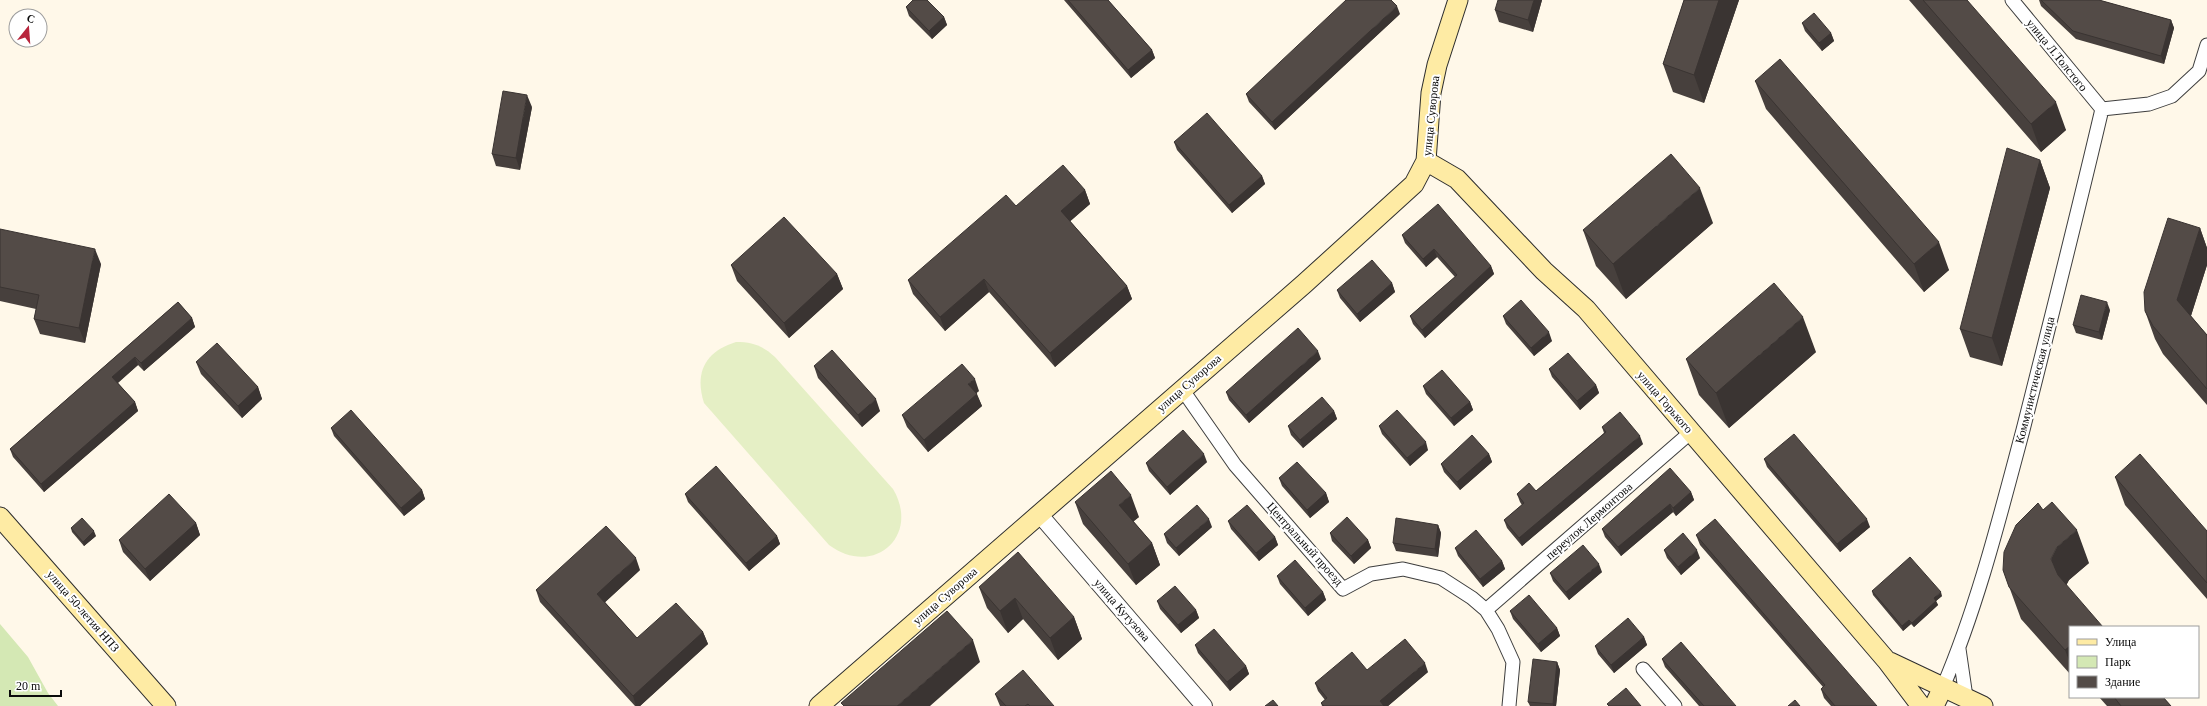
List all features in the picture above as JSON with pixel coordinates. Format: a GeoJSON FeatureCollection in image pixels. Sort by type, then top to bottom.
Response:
{"type":"FeatureCollection","features":[{"type":"Feature","properties":{"kind":"main road","name":"улица Суворова"},"geometry":{"type":"LineString","coordinates":[[819,706],[1298,289],[1414,184],[1426,161],[1432,93],[1437,65],[1458,0]]}},
{"type":"Feature","properties":{"kind":"main road","name":"улица Горького"},"geometry":{"type":"LineString","coordinates":[[1426,161],[1440,167],[1457,179],[1544,271],[1586,309],[1887,660],[1921,706]]}},
{"type":"Feature","properties":{"kind":"main road","name":"улица 50-летия НПЗ"},"geometry":{"type":"LineString","coordinates":[[0,517],[166,706]]}},
{"type":"Feature","properties":{"kind":"main road"},"geometry":{"type":"LineString","coordinates":[[1887,660],[1943,687],[1966,702],[1983,706]]}},
{"type":"Feature","properties":{"kind":"main road"},"geometry":{"type":"LineString","coordinates":[[1934,706],[1943,687]]}},
{"type":"Feature","properties":{"kind":"street","name":"улица Л.Толстого"},"geometry":{"type":"LineString","coordinates":[[2012,0],[2102,109]]}},
{"type":"Feature","properties":{"kind":"street"},"geometry":{"type":"LineString","coordinates":[[2102,109],[2149,104],[2172,96],[2199,71],[2207,45]]}},
{"type":"Feature","properties":{"kind":"street","name":"Коммунистическая улица"},"geometry":{"type":"LineString","coordinates":[[1943,687],[1959,649],[2006,492],[2102,109]]}},
{"type":"Feature","properties":{"kind":"street","name":"Центральный проезд"},"geometry":{"type":"LineString","coordinates":[[1182,389],[1235,465],[1343,589],[1371,574],[1403,569],[1441,578],[1472,598],[1486,610],[1498,629],[1512,662],[1509,706]]}},
{"type":"Feature","properties":{"kind":"street","name":"переулок Лермонтова"},"geometry":{"type":"LineString","coordinates":[[1486,610],[1691,432]]}},
{"type":"Feature","properties":{"kind":"street","name":"улица Кутузова"},"geometry":{"type":"LineString","coordinates":[[1040,515],[1204,706]]}},
{"type":"Feature","properties":{"kind":"street"},"geometry":{"type":"LineString","coordinates":[[1959,649],[1966,702]]}},
{"type":"Feature","properties":{"kind":"street"},"geometry":{"type":"LineString","coordinates":[[1643,669],[1675,706]]}},
{"type":"Feature","properties":{"kind":"green space"},"geometry":{"type":"Polygon","coordinates":[[[736,342],[757,345],[775,357],[893,489],[900,506],[901,522],[897,536],[888,547],[876,554],[862,557],[846,554],[829,545],[704,403],[701,392],[701,382],[705,364],[717,351],[736,342]]]}},
{"type":"Feature","properties":{"kind":"green space"},"geometry":{"type":"Polygon","coordinates":[[[0,624],[28,657],[48,693],[58,706],[0,706],[0,624]]]}},
{"type":"Feature","properties":{"kind":"building"},"geometry":{"type":"Polygon","coordinates":[[[913,0],[927,0],[944,17],[929,31],[906,7],[913,0]]]}},
{"type":"Feature","properties":{"kind":"building"},"geometry":{"type":"Polygon","coordinates":[[[1068,0],[1108,0],[1152,50],[1128,70],[1068,0]]]}},
{"type":"Feature","properties":{"kind":"building"},"geometry":{"type":"Polygon","coordinates":[[[1346,0],[1391,0],[1397,6],[1272,122],[1246,94],[1346,0]]]}},
{"type":"Feature","properties":{"kind":"building"},"geometry":{"type":"Polygon","coordinates":[[[1498,0],[1534,0],[1528,20],[1495,10],[1498,0]]]}},
{"type":"Feature","properties":{"kind":"building"},"geometry":{"type":"Polygon","coordinates":[[[1684,0],[1719,0],[1694,75],[1663,64],[1684,0]]]}},
{"type":"Feature","properties":{"kind":"building"},"geometry":{"type":"Polygon","coordinates":[[[1923,0],[1967,0],[2056,102],[2031,124],[1923,0]]]}},
{"type":"Feature","properties":{"kind":"building"},"geometry":{"type":"Polygon","coordinates":[[[2041,0],[2099,0],[2171,20],[2161,56],[2073,31],[2041,0]]]}},
{"type":"Feature","properties":{"kind":"building"},"geometry":{"type":"Polygon","coordinates":[[[1814,13],[1831,33],[1819,43],[1802,23],[1814,13]]]}},
{"type":"Feature","properties":{"kind":"building"},"geometry":{"type":"Polygon","coordinates":[[[1780,59],[1939,242],[1914,264],[1755,81],[1780,59]]]}},
{"type":"Feature","properties":{"kind":"building"},"geometry":{"type":"Polygon","coordinates":[[[503,91],[527,95],[516,158],[492,154],[503,91]]]}},
{"type":"Feature","properties":{"kind":"building"},"geometry":{"type":"Polygon","coordinates":[[[1207,113],[1262,176],[1229,205],[1174,142],[1207,113]]]}},
{"type":"Feature","properties":{"kind":"building"},"geometry":{"type":"Polygon","coordinates":[[[2007,148],[2040,160],[1992,338],[1960,329],[2007,148]]]}},
{"type":"Feature","properties":{"kind":"building"},"geometry":{"type":"Polygon","coordinates":[[[1671,154],[1700,188],[1613,264],[1583,230],[1671,154]]]}},
{"type":"Feature","properties":{"kind":"building"},"geometry":{"type":"Polygon","coordinates":[[[1063,165],[1085,190],[1061,211],[1127,286],[1050,353],[984,279],[940,317],[908,280],[1006,195],[1016,206],[1063,165]]]}},
{"type":"Feature","properties":{"kind":"building"},"geometry":{"type":"Polygon","coordinates":[[[1438,204],[1491,266],[1422,330],[1410,316],[1457,275],[1434,249],[1423,259],[1402,235],[1438,204]]]}},
{"type":"Feature","properties":{"kind":"building"},"geometry":{"type":"Polygon","coordinates":[[[784,217],[837,274],[784,323],[731,265],[784,217]]]}},
{"type":"Feature","properties":{"kind":"building"},"geometry":{"type":"Polygon","coordinates":[[[2168,218],[2200,228],[2177,300],[2207,335],[2207,389],[2153,326],[2145,311],[2144,292],[2168,218]]]}},
{"type":"Feature","properties":{"kind":"building"},"geometry":{"type":"Polygon","coordinates":[[[0,229],[95,249],[79,328],[34,319],[39,295],[0,287],[0,229]]]}},
{"type":"Feature","properties":{"kind":"building"},"geometry":{"type":"Polygon","coordinates":[[[1372,260],[1392,283],[1357,314],[1337,290],[1372,260]]]}},
{"type":"Feature","properties":{"kind":"building"},"geometry":{"type":"Polygon","coordinates":[[[1774,283],[1803,317],[1716,393],[1686,359],[1774,283]]]}},
{"type":"Feature","properties":{"kind":"building"},"geometry":{"type":"Polygon","coordinates":[[[2081,295],[2107,302],[2099,332],[2073,325],[2081,295]]]}},
{"type":"Feature","properties":{"kind":"building"},"geometry":{"type":"Polygon","coordinates":[[[1521,300],[1549,332],[1531,348],[1503,316],[1521,300]]]}},
{"type":"Feature","properties":{"kind":"building"},"geometry":{"type":"Polygon","coordinates":[[[178,302],[192,318],[141,363],[135,357],[112,377],[135,402],[41,484],[10,449],[178,302]]]}},
{"type":"Feature","properties":{"kind":"building"},"geometry":{"type":"Polygon","coordinates":[[[1298,328],[1318,351],[1246,415],[1226,392],[1298,328]]]}},
{"type":"Feature","properties":{"kind":"building"},"geometry":{"type":"Polygon","coordinates":[[[217,343],[258,387],[238,406],[196,362],[217,343]]]}},
{"type":"Feature","properties":{"kind":"building"},"geometry":{"type":"Polygon","coordinates":[[[832,350],[876,399],[858,415],[814,366],[832,350]]]}},
{"type":"Feature","properties":{"kind":"building"},"geometry":{"type":"Polygon","coordinates":[[[1568,353],[1596,385],[1577,401],[1549,369],[1568,353]]]}},
{"type":"Feature","properties":{"kind":"building"},"geometry":{"type":"Polygon","coordinates":[[[962,364],[975,379],[968,384],[977,394],[924,440],[902,415],[962,364]]]}},
{"type":"Feature","properties":{"kind":"building"},"geometry":{"type":"Polygon","coordinates":[[[1442,370],[1470,402],[1451,418],[1423,386],[1442,370]]]}},
{"type":"Feature","properties":{"kind":"building"},"geometry":{"type":"Polygon","coordinates":[[[1322,397],[1334,411],[1300,440],[1288,426],[1322,397]]]}},
{"type":"Feature","properties":{"kind":"building"},"geometry":{"type":"Polygon","coordinates":[[[351,410],[422,490],[401,508],[331,428],[351,410]]]}},
{"type":"Feature","properties":{"kind":"building"},"geometry":{"type":"Polygon","coordinates":[[[1397,410],[1426,442],[1407,458],[1379,426],[1397,410]]]}},
{"type":"Feature","properties":{"kind":"building"},"geometry":{"type":"Polygon","coordinates":[[[1620,412],[1640,436],[1519,538],[1504,520],[1524,503],[1517,494],[1529,483],[1536,491],[1606,432],[1602,427],[1620,412]]]}},
{"type":"Feature","properties":{"kind":"building"},"geometry":{"type":"Polygon","coordinates":[[[1183,430],[1204,454],[1167,487],[1146,463],[1183,430]]]}},
{"type":"Feature","properties":{"kind":"building"},"geometry":{"type":"Polygon","coordinates":[[[1794,434],[1867,519],[1837,544],[1764,459],[1794,434]]]}},
{"type":"Feature","properties":{"kind":"building"},"geometry":{"type":"Polygon","coordinates":[[[1472,435],[1489,454],[1457,482],[1441,464],[1472,435]]]}},
{"type":"Feature","properties":{"kind":"building"},"geometry":{"type":"Polygon","coordinates":[[[2140,454],[2207,531],[2207,583],[2115,477],[2140,454]]]}},
{"type":"Feature","properties":{"kind":"building"},"geometry":{"type":"Polygon","coordinates":[[[1297,462],[1326,493],[1307,510],[1279,478],[1297,462]]]}},
{"type":"Feature","properties":{"kind":"building"},"geometry":{"type":"Polygon","coordinates":[[[716,466],[777,536],[746,563],[685,494],[716,466]]]}},
{"type":"Feature","properties":{"kind":"building"},"geometry":{"type":"Polygon","coordinates":[[[1670,468],[1691,492],[1673,508],[1670,504],[1618,547],[1602,529],[1670,468]]]}},
{"type":"Feature","properties":{"kind":"building"},"geometry":{"type":"Polygon","coordinates":[[[1111,471],[1131,495],[1119,505],[1152,543],[1128,564],[1075,502],[1111,471]]]}},
{"type":"Feature","properties":{"kind":"building"},"geometry":{"type":"Polygon","coordinates":[[[169,494],[196,523],[145,569],[119,540],[169,494]]]}},
{"type":"Feature","properties":{"kind":"building"},"geometry":{"type":"Polygon","coordinates":[[[2052,502],[2077,530],[2057,547],[2051,559],[2058,575],[2102,626],[2069,626],[2069,647],[2065,650],[2009,587],[2003,570],[2004,552],[2016,525],[2038,503],[2043,510],[2052,502]]]}},
{"type":"Feature","properties":{"kind":"building"},"geometry":{"type":"Polygon","coordinates":[[[1197,505],[1209,519],[1176,548],[1164,534],[1197,505]]]}},
{"type":"Feature","properties":{"kind":"building"},"geometry":{"type":"Polygon","coordinates":[[[1247,505],[1275,537],[1256,553],[1228,521],[1247,505]]]}},
{"type":"Feature","properties":{"kind":"building"},"geometry":{"type":"Polygon","coordinates":[[[1347,517],[1368,540],[1351,556],[1330,533],[1347,517]]]}},
{"type":"Feature","properties":{"kind":"building"},"geometry":{"type":"Polygon","coordinates":[[[82,518],[94,531],[83,542],[71,528],[82,518]]]}},
{"type":"Feature","properties":{"kind":"building"},"geometry":{"type":"Polygon","coordinates":[[[1396,518],[1438,525],[1435,549],[1393,543],[1396,518]]]}},
{"type":"Feature","properties":{"kind":"building"},"geometry":{"type":"Polygon","coordinates":[[[1715,519],[1877,706],[1835,706],[1821,689],[1825,685],[1696,535],[1715,519]]]}},
{"type":"Feature","properties":{"kind":"building"},"geometry":{"type":"Polygon","coordinates":[[[606,526],[636,558],[597,594],[637,638],[676,603],[703,632],[633,696],[536,590],[606,526]]]}},
{"type":"Feature","properties":{"kind":"building"},"geometry":{"type":"Polygon","coordinates":[[[1476,530],[1502,561],[1480,579],[1455,548],[1476,530]]]}},
{"type":"Feature","properties":{"kind":"building"},"geometry":{"type":"Polygon","coordinates":[[[1683,533],[1697,550],[1678,567],[1664,550],[1683,533]]]}},
{"type":"Feature","properties":{"kind":"building"},"geometry":{"type":"Polygon","coordinates":[[[1583,545],[1599,564],[1566,592],[1550,573],[1583,545]]]}},
{"type":"Feature","properties":{"kind":"building"},"geometry":{"type":"Polygon","coordinates":[[[1018,552],[1074,617],[1050,638],[1015,598],[1000,611],[979,587],[1018,552]]]}},
{"type":"Feature","properties":{"kind":"building"},"geometry":{"type":"Polygon","coordinates":[[[1910,557],[1941,592],[1934,598],[1936,601],[1912,623],[1909,620],[1902,626],[1872,591],[1910,557]]]}},
{"type":"Feature","properties":{"kind":"building"},"geometry":{"type":"Polygon","coordinates":[[[1295,560],[1323,592],[1305,608],[1277,576],[1295,560]]]}},
{"type":"Feature","properties":{"kind":"building"},"geometry":{"type":"Polygon","coordinates":[[[1175,586],[1196,610],[1178,625],[1157,601],[1175,586]]]}},
{"type":"Feature","properties":{"kind":"building"},"geometry":{"type":"Polygon","coordinates":[[[1529,595],[1557,628],[1538,644],[1510,611],[1529,595]]]}},
{"type":"Feature","properties":{"kind":"building"},"geometry":{"type":"Polygon","coordinates":[[[947,611],[973,640],[897,706],[844,706],[841,703],[947,611]]]}},
{"type":"Feature","properties":{"kind":"building"},"geometry":{"type":"Polygon","coordinates":[[[1628,618],[1644,637],[1611,665],[1595,646],[1628,618]]]}},
{"type":"Feature","properties":{"kind":"building"},"geometry":{"type":"Polygon","coordinates":[[[1214,629],[1246,666],[1227,682],[1195,645],[1214,629]]]}},
{"type":"Feature","properties":{"kind":"building"},"geometry":{"type":"Polygon","coordinates":[[[1405,639],[1425,663],[1380,701],[1384,706],[1324,706],[1321,703],[1327,698],[1315,683],[1352,652],[1367,670],[1405,639]]]}},
{"type":"Feature","properties":{"kind":"building"},"geometry":{"type":"Polygon","coordinates":[[[1681,642],[1736,706],[1704,706],[1662,659],[1681,642]]]}},
{"type":"Feature","properties":{"kind":"building"},"geometry":{"type":"Polygon","coordinates":[[[1533,659],[1557,662],[1553,704],[1528,702],[1533,659]]]}},
{"type":"Feature","properties":{"kind":"building"},"geometry":{"type":"Polygon","coordinates":[[[1023,670],[1054,706],[1030,706],[1028,704],[1025,706],[1006,706],[995,694],[1023,670]]]}},
{"type":"Feature","properties":{"kind":"building"},"geometry":{"type":"Polygon","coordinates":[[[1626,688],[1641,706],[1609,706],[1607,704],[1626,688]]]}},
{"type":"Feature","properties":{"kind":"building"},"geometry":{"type":"Polygon","coordinates":[[[2115,698],[2164,698],[2171,706],[2121,706],[2115,698]]]}},
{"type":"Feature","properties":{"kind":"building"},"geometry":{"type":"Polygon","coordinates":[[[1273,700],[1278,706],[1265,706],[1273,700]]]}},
{"type":"Feature","properties":{"kind":"building"},"geometry":{"type":"Polygon","coordinates":[[[1795,700],[1800,706],[1788,706],[1795,700]]]}}]}
